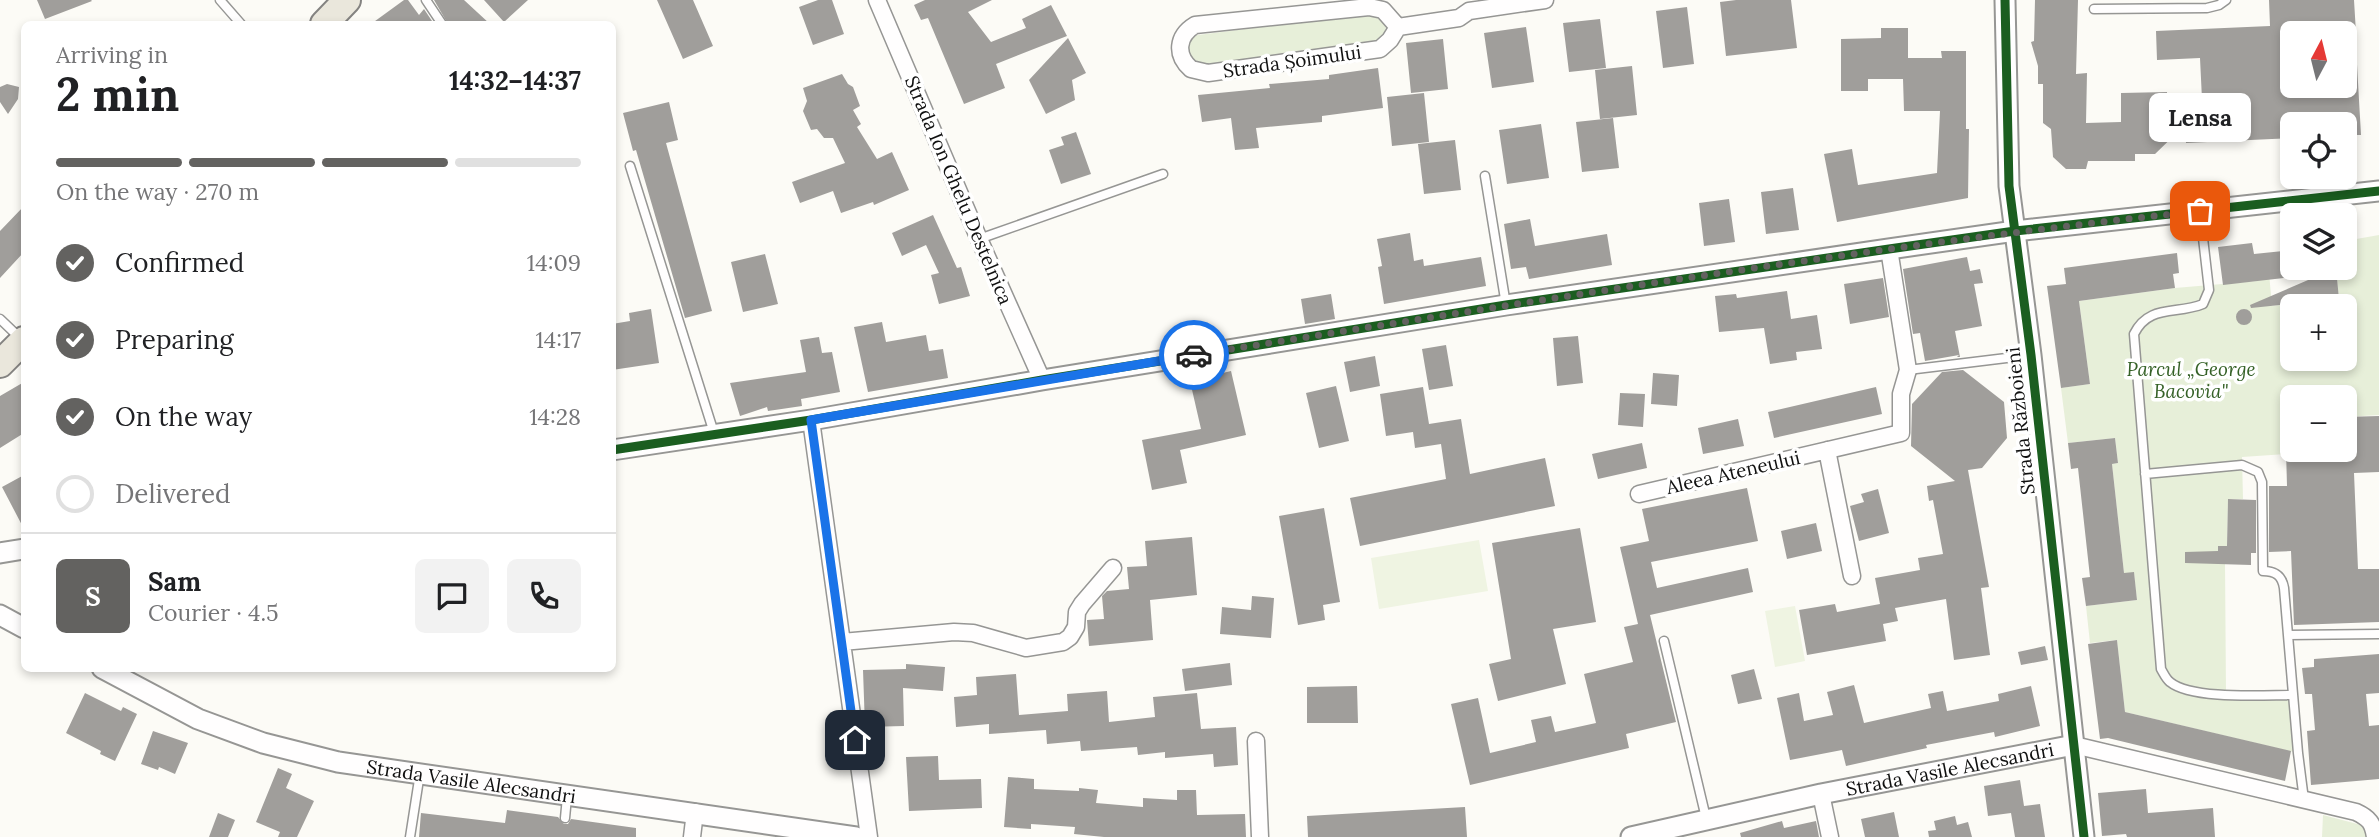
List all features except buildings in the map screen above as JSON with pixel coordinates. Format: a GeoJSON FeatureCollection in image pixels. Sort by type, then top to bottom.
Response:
{"type":"FeatureCollection","features":[{"type":"Feature","properties":{"kind":"main road"},"geometry":{"type":"LineString","coordinates":[[327,21],[347,0]]}},
{"type":"Feature","properties":{"kind":"main road"},"geometry":{"type":"LineString","coordinates":[[0,364],[21,344]]}},
{"type":"Feature","properties":{"kind":"street","name":"Strada Ion Ghelu Destelnica"},"geometry":{"type":"LineString","coordinates":[[877,0],[1042,380]]}},
{"type":"Feature","properties":{"kind":"street"},"geometry":{"type":"LineString","coordinates":[[1398,27],[1459,18],[1468,5],[1545,0]]}},
{"type":"Feature","properties":{"kind":"street","name":"Strada Războieni"},"geometry":{"type":"LineString","coordinates":[[2005,0],[2008,161],[2084,837]]}},
{"type":"Feature","properties":{"kind":"street","name":"Strada Șoimului"},"geometry":{"type":"LineString","coordinates":[[1369,6],[1383,10],[1398,27],[1391,40],[1380,49],[1208,73],[1199,73],[1185,64],[1180,48],[1184,34],[1195,25],[1369,6]]}},
{"type":"Feature","properties":{"kind":"street"},"geometry":{"type":"LineString","coordinates":[[616,449],[811,420],[1506,305],[2015,231],[2379,191]]}},
{"type":"Feature","properties":{"kind":"street","name":"Aleea Ateneului"},"geometry":{"type":"LineString","coordinates":[[1639,494],[1901,433],[1901,394],[1908,370],[1889,249]]}},
{"type":"Feature","properties":{"kind":"street"},"geometry":{"type":"LineString","coordinates":[[811,420],[869,837]]}},
{"type":"Feature","properties":{"kind":"street","name":"Aleea Ateneului"},"geometry":{"type":"LineString","coordinates":[[1827,450],[1852,576]]}},
{"type":"Feature","properties":{"kind":"street"},"geometry":{"type":"LineString","coordinates":[[0,553],[21,549]]}},
{"type":"Feature","properties":{"kind":"street"},"geometry":{"type":"LineString","coordinates":[[842,642],[954,632],[973,633],[1026,648],[1063,642],[1070,638],[1076,627],[1077,612],[1082,604],[1113,568]]}},
{"type":"Feature","properties":{"kind":"street"},"geometry":{"type":"LineString","coordinates":[[0,615],[21,626]]}},
{"type":"Feature","properties":{"kind":"street","name":"Strada Vasile Alecsandri"},"geometry":{"type":"LineString","coordinates":[[110,672],[198,719],[263,743],[338,762],[856,837]]}},
{"type":"Feature","properties":{"kind":"street"},"geometry":{"type":"LineString","coordinates":[[1256,741],[1260,837]]}},
{"type":"Feature","properties":{"kind":"street","name":"Strada Vasile Alecsandri"},"geometry":{"type":"LineString","coordinates":[[1631,837],[1677,833],[1707,821],[1821,794],[2074,746],[2356,812],[2374,824],[2375,837]]}},
{"type":"Feature","properties":{"kind":"street"},"geometry":{"type":"LineString","coordinates":[[1821,794],[1830,837]]}},
{"type":"Feature","properties":{"kind":"street"},"geometry":{"type":"LineString","coordinates":[[692,837],[695,812]]}},
{"type":"Feature","properties":{"kind":"lane"},"geometry":{"type":"LineString","coordinates":[[220,0],[239,21]]}},
{"type":"Feature","properties":{"kind":"lane"},"geometry":{"type":"LineString","coordinates":[[426,0],[440,21]]}},
{"type":"Feature","properties":{"kind":"lane"},"geometry":{"type":"LineString","coordinates":[[2094,9],[2207,8],[2226,0]]}},
{"type":"Feature","properties":{"kind":"lane"},"geometry":{"type":"LineString","coordinates":[[630,166],[714,433]]}},
{"type":"Feature","properties":{"kind":"lane"},"geometry":{"type":"LineString","coordinates":[[979,239],[1163,174]]}},
{"type":"Feature","properties":{"kind":"lane"},"geometry":{"type":"LineString","coordinates":[[1485,176],[1506,305]]}},
{"type":"Feature","properties":{"kind":"lane"},"geometry":{"type":"LineString","coordinates":[[2200,211],[2209,290],[2203,304],[2191,309],[2156,313],[2141,321],[2134,334],[2161,669],[2168,681],[2183,690],[2207,694],[2293,695]]}},
{"type":"Feature","properties":{"kind":"lane"},"geometry":{"type":"LineString","coordinates":[[0,319],[21,338]]}},
{"type":"Feature","properties":{"kind":"lane"},"geometry":{"type":"LineString","coordinates":[[1908,370],[2031,355]]}},
{"type":"Feature","properties":{"kind":"lane"},"geometry":{"type":"LineString","coordinates":[[2145,474],[2241,465],[2258,472],[2262,482],[2263,571],[2273,572],[2283,580],[2304,800]]}},
{"type":"Feature","properties":{"kind":"lane"},"geometry":{"type":"LineString","coordinates":[[2288,635],[2379,634]]}},
{"type":"Feature","properties":{"kind":"lane"},"geometry":{"type":"LineString","coordinates":[[1664,641],[1707,821]]}},
{"type":"Feature","properties":{"kind":"lane"},"geometry":{"type":"LineString","coordinates":[[410,837],[420,774]]}},
{"type":"Feature","properties":{"kind":"lane"},"geometry":{"type":"LineString","coordinates":[[565,818],[567,794]]}},
{"type":"Feature","properties":{"kind":"green space"},"geometry":{"type":"Polygon","coordinates":[[[1370,13],[1381,19],[1386,27],[1383,36],[1373,44],[1197,65],[1192,63],[1184,47],[1193,36],[1198,35],[1370,13]]]}},
{"type":"Feature","properties":{"kind":"green space","name":"Parcul „George Bacovia\""},"geometry":{"type":"Polygon","coordinates":[[[2379,235],[2379,415],[2357,416],[2357,385],[2280,385],[2280,454],[2242,457],[2243,499],[2228,499],[2227,546],[2218,546],[2218,564],[2225,564],[2226,694],[2293,695],[2298,753],[2125,712],[2117,640],[2090,643],[2086,606],[2137,600],[2134,573],[2124,573],[2112,464],[2118,463],[2115,438],[2068,443],[2061,388],[2090,384],[2079,301],[2175,288],[2257,281],[2269,273],[2272,306],[2280,305],[2280,371],[2357,371],[2357,294],[2339,294],[2337,280],[2357,280],[2357,239],[2379,235]]]}},
{"type":"Feature","properties":{"kind":"green space"},"geometry":{"type":"Polygon","coordinates":[[[1479,540],[1488,591],[1379,609],[1371,558],[1479,540]]]}},
{"type":"Feature","properties":{"kind":"green space"},"geometry":{"type":"Polygon","coordinates":[[[1795,606],[1805,661],[1775,667],[1765,611],[1795,606]]]}},
{"type":"Feature","properties":{"kind":"green space"},"geometry":{"type":"Polygon","coordinates":[[[2323,815],[2369,827],[2368,837],[2322,837],[2323,815]]]}},
{"type":"Feature","properties":{"kind":"cycle path"},"geometry":{"type":"LineString","coordinates":[[2005,0],[2009,186],[2031,355],[2084,837]]}},
{"type":"Feature","properties":{"kind":"cycle path"},"geometry":{"type":"LineString","coordinates":[[616,449],[811,420],[1506,305],[2015,231],[2379,191]]}},
{"type":"Feature","properties":{"kind":"way so far"},"geometry":{"type":"LineString","coordinates":[[1194,355],[1506,305],[1889,249],[2015,231],[2200,211]]}},
{"type":"Feature","properties":{"kind":"place","name":"Lensa"},"geometry":{"type":"Point","coordinates":[2200,211]}},
{"type":"Feature","properties":{"kind":"route"},"geometry":{"type":"LineString","coordinates":[[855,740],[811,420],[1194,355]]}}]}
